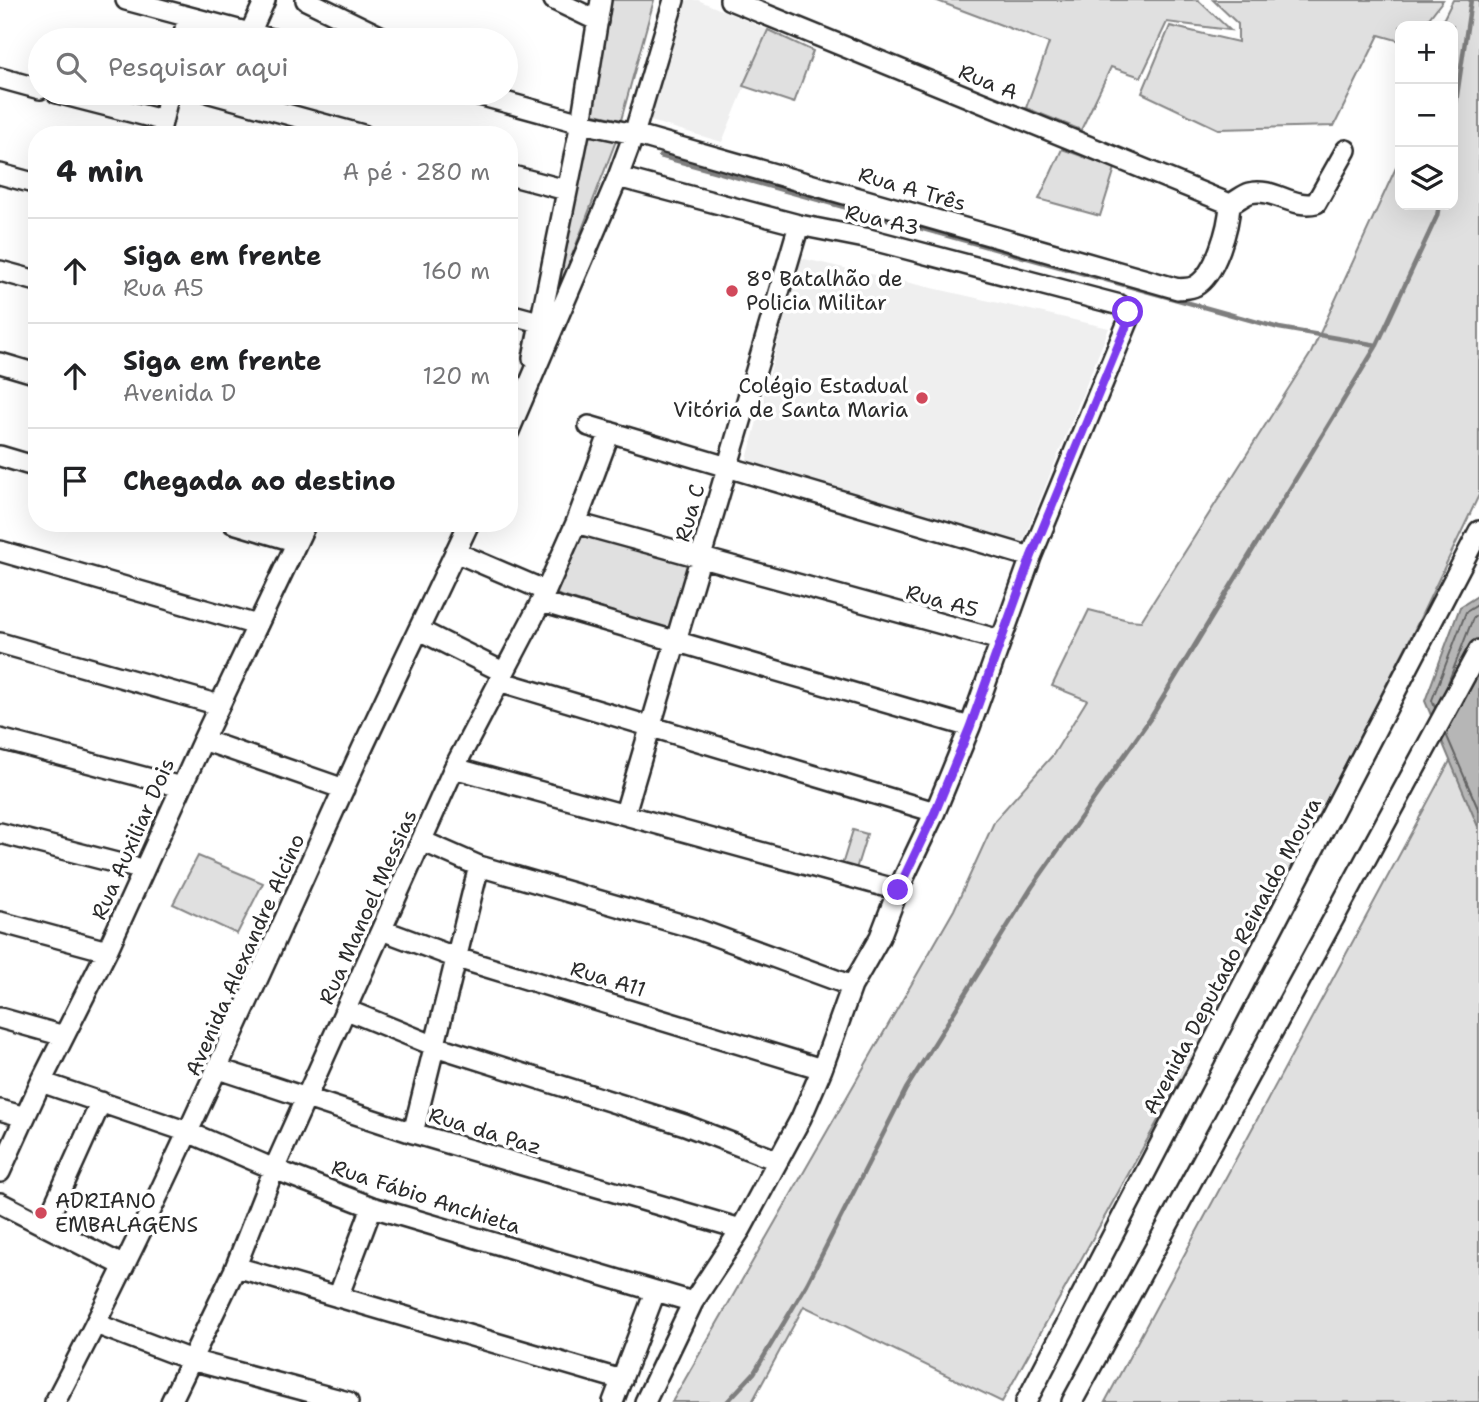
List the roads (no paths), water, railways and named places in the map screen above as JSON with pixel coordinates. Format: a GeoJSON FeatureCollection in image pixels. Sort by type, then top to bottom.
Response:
{"type":"FeatureCollection","features":[{"type":"Feature","properties":{"kind":"street"},"geometry":{"type":"LineString","coordinates":[[126,0],[229,28]]}},
{"type":"Feature","properties":{"kind":"street"},"geometry":{"type":"LineString","coordinates":[[252,28],[265,0]]}},
{"type":"Feature","properties":{"kind":"street"},"geometry":{"type":"LineString","coordinates":[[306,0],[363,28]]}},
{"type":"Feature","properties":{"kind":"street"},"geometry":{"type":"LineString","coordinates":[[554,0],[598,21]]}},
{"type":"Feature","properties":{"kind":"street"},"geometry":{"type":"LineString","coordinates":[[518,410],[547,324],[566,190],[601,0]]}},
{"type":"Feature","properties":{"kind":"street"},"geometry":{"type":"LineString","coordinates":[[547,324],[618,177],[634,135],[674,0]]}},
{"type":"Feature","properties":{"kind":"street","name":"Rua A"},"geometry":{"type":"LineString","coordinates":[[730,0],[1230,204]]}},
{"type":"Feature","properties":{"kind":"street"},"geometry":{"type":"LineString","coordinates":[[185,28],[188,18]]}},
{"type":"Feature","properties":{"kind":"street"},"geometry":{"type":"LineString","coordinates":[[0,78],[28,86]]}},
{"type":"Feature","properties":{"kind":"street"},"geometry":{"type":"LineString","coordinates":[[93,105],[157,126]]}},
{"type":"Feature","properties":{"kind":"street"},"geometry":{"type":"LineString","coordinates":[[160,126],[166,105]]}},
{"type":"Feature","properties":{"kind":"street"},"geometry":{"type":"LineString","coordinates":[[254,105],[330,126]]}},
{"type":"Feature","properties":{"kind":"street","name":"Rua A Três"},"geometry":{"type":"LineString","coordinates":[[520,105],[1178,289],[1197,285],[1208,273],[1224,239],[1230,204]]}},
{"type":"Feature","properties":{"kind":"street"},"geometry":{"type":"LineString","coordinates":[[1230,204],[1249,194],[1260,192],[1300,205],[1316,203],[1346,150]]}},
{"type":"Feature","properties":{"kind":"street"},"geometry":{"type":"LineString","coordinates":[[0,174],[28,182]]}},
{"type":"Feature","properties":{"kind":"street"},"geometry":{"type":"LineString","coordinates":[[518,177],[566,190]]}},
{"type":"Feature","properties":{"kind":"street","name":"Rua A3"},"geometry":{"type":"LineString","coordinates":[[618,177],[799,225],[865,237],[1120,305],[1130,317]]}},
{"type":"Feature","properties":{"kind":"street","name":"Rua C"},"geometry":{"type":"LineString","coordinates":[[625,813],[799,225]]}},
{"type":"Feature","properties":{"kind":"street"},"geometry":{"type":"LineString","coordinates":[[0,271],[28,279]]}},
{"type":"Feature","properties":{"kind":"street"},"geometry":{"type":"LineString","coordinates":[[518,316],[547,324]]}},
{"type":"Feature","properties":{"kind":"street","name":"Rua A5"},"geometry":{"type":"LineString","coordinates":[[576,523],[1000,640],[1031,557],[1130,317]]}},
{"type":"Feature","properties":{"kind":"street"},"geometry":{"type":"LineString","coordinates":[[0,363],[28,371]]}},
{"type":"Feature","properties":{"kind":"street"},"geometry":{"type":"LineString","coordinates":[[589,426],[1031,557]]}},
{"type":"Feature","properties":{"kind":"street","name":"Rua Manoel Messias"},"geometry":{"type":"LineString","coordinates":[[171,1402],[236,1267],[274,1169],[454,768],[543,596],[576,523],[610,432]]}},
{"type":"Feature","properties":{"kind":"street"},"geometry":{"type":"LineString","coordinates":[[0,456],[28,464]]}},
{"type":"Feature","properties":{"kind":"street","name":"Avenida Deputado Reinaldo Moura"},"geometry":{"type":"LineString","coordinates":[[1026,1402],[1479,531]]}},
{"type":"Feature","properties":{"kind":"street"},"geometry":{"type":"LineString","coordinates":[[263,532],[297,542]]}},
{"type":"Feature","properties":{"kind":"street","name":"Rua Auxiliar Dois"},"geometry":{"type":"LineString","coordinates":[[0,1172],[41,1082],[107,951],[202,740],[302,532]]}},
{"type":"Feature","properties":{"kind":"street","name":"Avenida Alexandre Alcino"},"geometry":{"type":"LineString","coordinates":[[55,1402],[96,1324],[219,1069],[344,789],[465,532]]}},
{"type":"Feature","properties":{"kind":"street"},"geometry":{"type":"LineString","coordinates":[[0,551],[257,625]]}},
{"type":"Feature","properties":{"kind":"street"},"geometry":{"type":"LineString","coordinates":[[455,552],[543,596],[676,641],[970,727]]}},
{"type":"Feature","properties":{"kind":"street"},"geometry":{"type":"LineString","coordinates":[[419,630],[501,676],[651,726],[935,812]]}},
{"type":"Feature","properties":{"kind":"street"},"geometry":{"type":"LineString","coordinates":[[645,1402],[693,1303],[741,1229],[800,1118],[822,1069],[852,986],[880,937],[898,890],[935,812],[970,727],[1000,640]]}},
{"type":"Feature","properties":{"kind":"street"},"geometry":{"type":"LineString","coordinates":[[0,643],[219,705]]}},
{"type":"Feature","properties":{"kind":"street"},"geometry":{"type":"LineString","coordinates":[[1072,1402],[1479,650]]}},
{"type":"Feature","properties":{"kind":"street"},"geometry":{"type":"LineString","coordinates":[[0,739],[181,787]]}},
{"type":"Feature","properties":{"kind":"street"},"geometry":{"type":"LineString","coordinates":[[202,740],[344,789]]}},
{"type":"Feature","properties":{"kind":"street"},"geometry":{"type":"LineString","coordinates":[[454,768],[898,890]]}},
{"type":"Feature","properties":{"kind":"street"},"geometry":{"type":"LineString","coordinates":[[0,833],[144,870]]}},
{"type":"Feature","properties":{"kind":"street"},"geometry":{"type":"LineString","coordinates":[[422,841],[479,866],[694,928],[852,986]]}},
{"type":"Feature","properties":{"kind":"street"},"geometry":{"type":"LineString","coordinates":[[414,1133],[479,866]]}},
{"type":"Feature","properties":{"kind":"street"},"geometry":{"type":"LineString","coordinates":[[0,922],[107,951]]}},
{"type":"Feature","properties":{"kind":"street","name":"Rua A11"},"geometry":{"type":"LineString","coordinates":[[382,930],[457,958],[822,1069]]}},
{"type":"Feature","properties":{"kind":"street"},"geometry":{"type":"LineString","coordinates":[[347,1010],[435,1046],[685,1125],[776,1160]]}},
{"type":"Feature","properties":{"kind":"street"},"geometry":{"type":"LineString","coordinates":[[0,1018],[64,1036]]}},
{"type":"Feature","properties":{"kind":"street","name":"Rua da Paz"},"geometry":{"type":"LineString","coordinates":[[219,1069],[414,1133],[741,1229]]}},
{"type":"Feature","properties":{"kind":"street","name":"Rua Fábio Anchieta"},"geometry":{"type":"LineString","coordinates":[[41,1082],[188,1132],[372,1207],[693,1303]]}},
{"type":"Feature","properties":{"kind":"street"},"geometry":{"type":"LineString","coordinates":[[45,1226],[100,1102]]}},
{"type":"Feature","properties":{"kind":"street"},"geometry":{"type":"LineString","coordinates":[[0,1110],[25,1116]]}},
{"type":"Feature","properties":{"kind":"street"},"geometry":{"type":"LineString","coordinates":[[0,1203],[124,1266]]}},
{"type":"Feature","properties":{"kind":"street"},"geometry":{"type":"LineString","coordinates":[[338,1297],[372,1207]]}},
{"type":"Feature","properties":{"kind":"street"},"geometry":{"type":"LineString","coordinates":[[236,1267],[622,1380]]}},
{"type":"Feature","properties":{"kind":"street"},"geometry":{"type":"LineString","coordinates":[[613,1402],[655,1292]]}},
{"type":"Feature","properties":{"kind":"street"},"geometry":{"type":"LineString","coordinates":[[96,1324],[191,1360],[348,1402]]}},
{"type":"Feature","properties":{"kind":"water"},"geometry":{"type":"Polygon","coordinates":[[[1479,595],[1479,829],[1425,701],[1460,607],[1479,595]]]}},
{"type":"Feature","properties":{"kind":"waterway"},"geometry":{"type":"LineString","coordinates":[[1458,89],[1471,0]]}},
{"type":"Feature","properties":{"kind":"waterway"},"geometry":{"type":"LineString","coordinates":[[660,156],[1279,328],[1377,345]]}},
{"type":"Feature","properties":{"kind":"waterway"},"geometry":{"type":"LineString","coordinates":[[727,1402],[754,1373],[807,1284],[906,1089],[1032,887],[1150,719],[1377,345],[1438,210]]}},
{"type":"Feature","properties":{"kind":"place","name":"8º Batalhão de Policia Militar"},"geometry":{"type":"Point","coordinates":[732,291]}},
{"type":"Feature","properties":{"kind":"place","name":"Colégio Estadual Vitória de Santa Maria"},"geometry":{"type":"Point","coordinates":[922,398]}},
{"type":"Feature","properties":{"kind":"place","name":"ADRIANO EMBALAGENS"},"geometry":{"type":"Point","coordinates":[41,1213]}}]}
